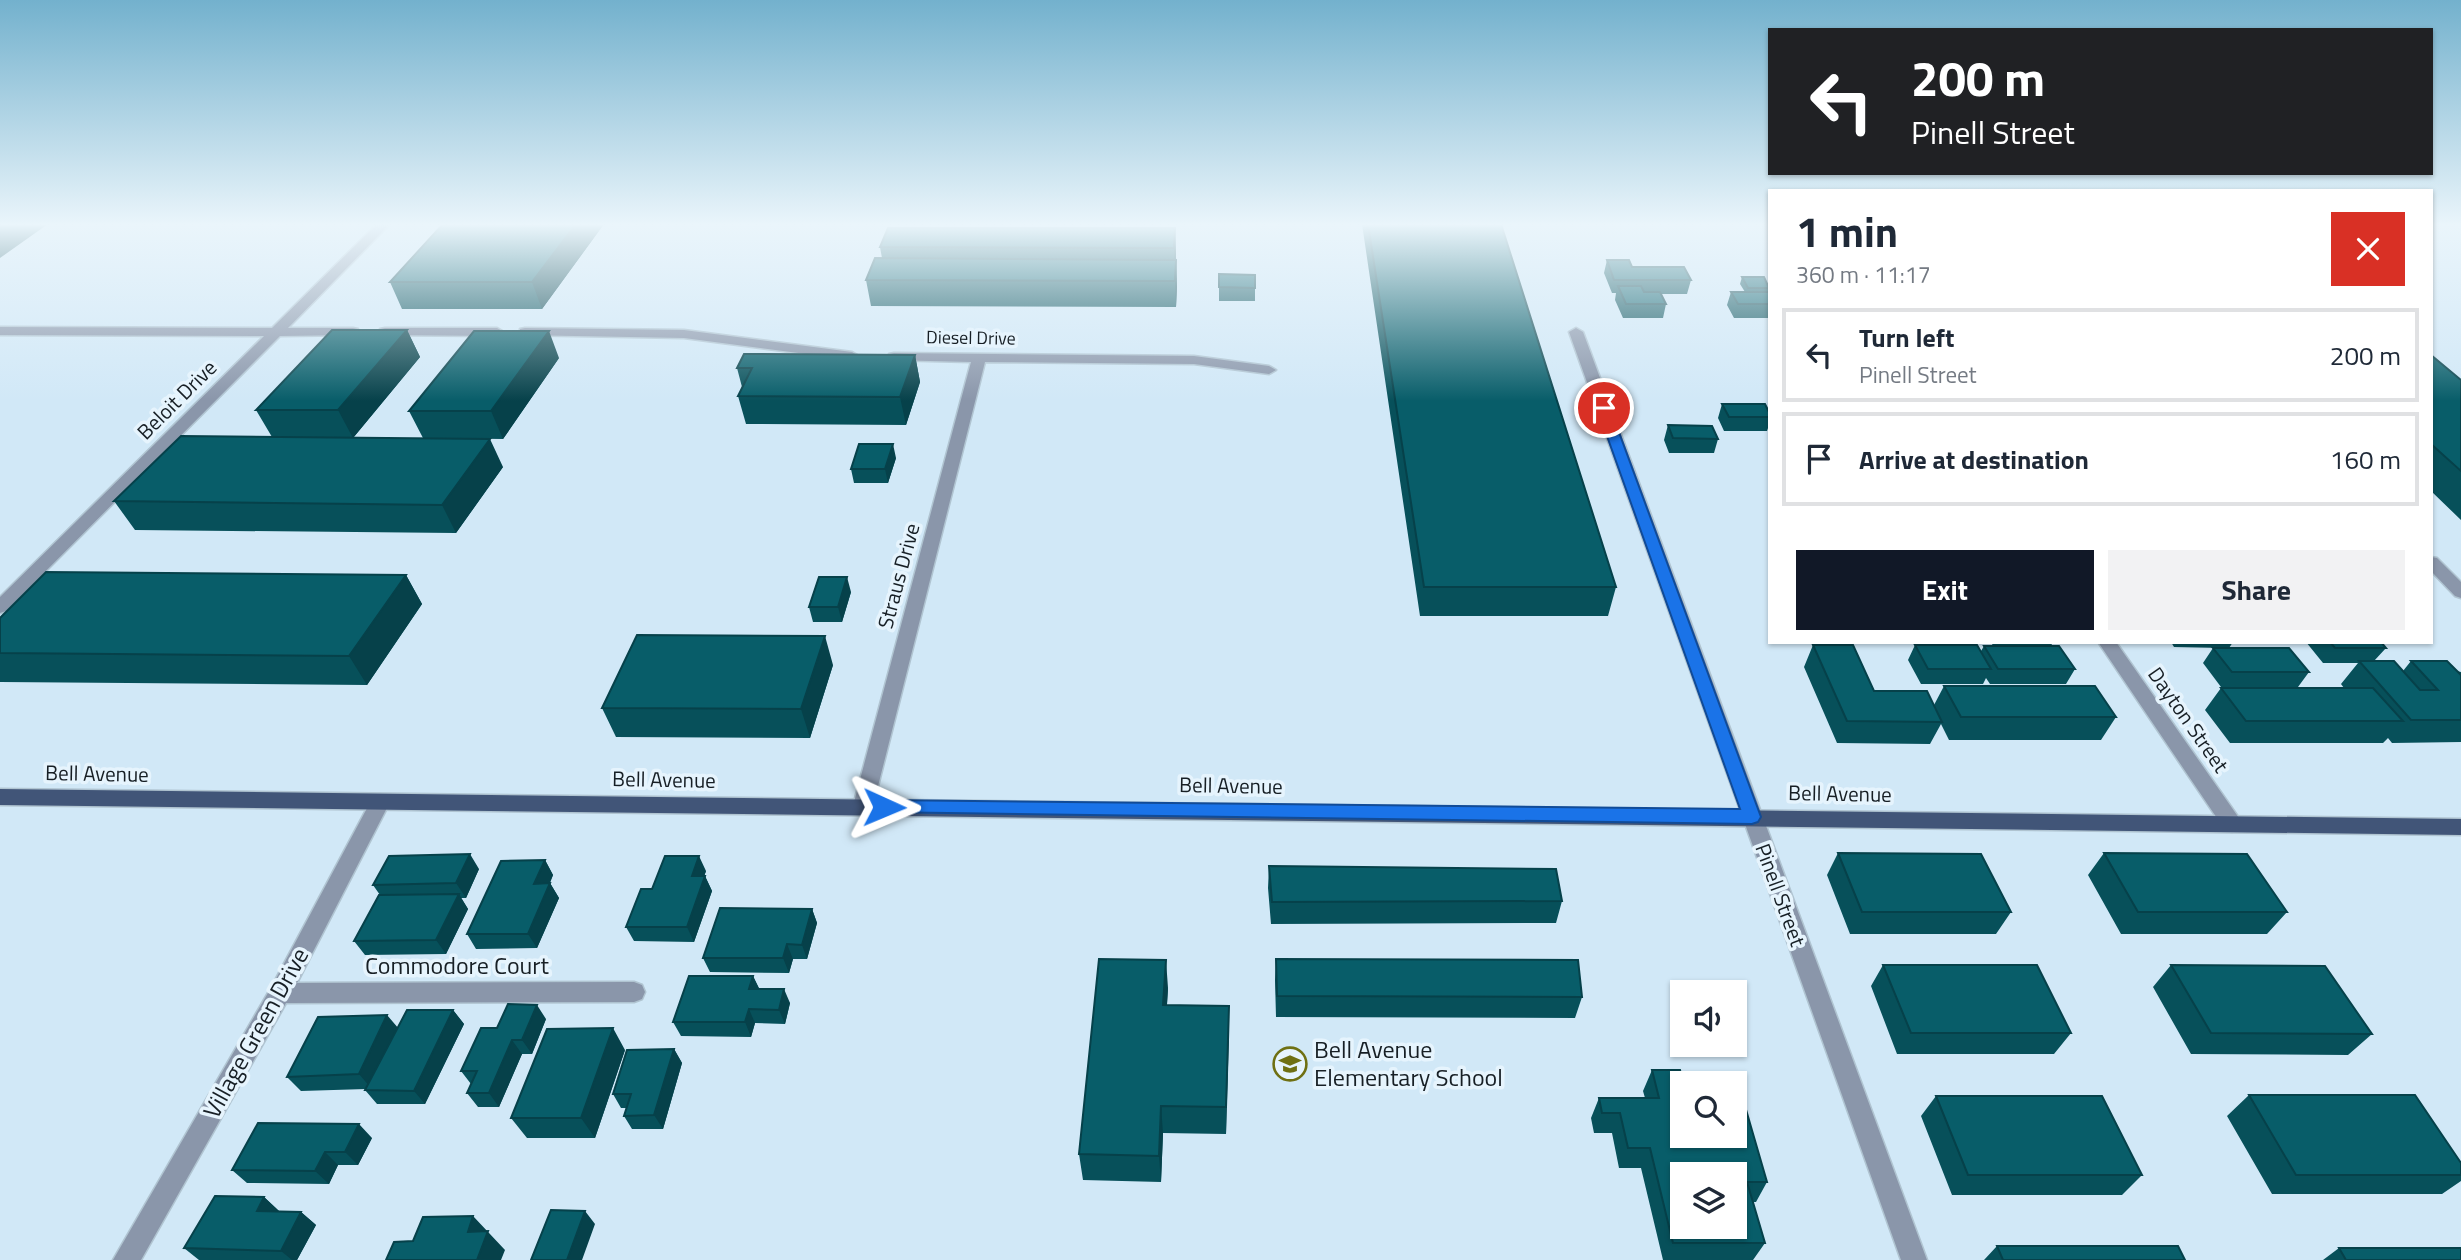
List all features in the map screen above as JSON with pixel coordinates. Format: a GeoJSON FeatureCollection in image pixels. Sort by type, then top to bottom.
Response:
{"type":"FeatureCollection","features":[{"type":"Feature","properties":{"kind":"main road","name":"Bell Avenue"},"geometry":{"type":"LineString","coordinates":[[0,797],[2461,827]]}},
{"type":"Feature","properties":{"kind":"street","name":"Beloit Drive"},"geometry":{"type":"LineString","coordinates":[[0,607],[325,283]]}},
{"type":"Feature","properties":{"kind":"street","name":"Diesel Drive"},"geometry":{"type":"LineString","coordinates":[[0,331],[652,332],[716,337],[812,352],[870,356],[1194,360],[1269,370]]}},
{"type":"Feature","properties":{"kind":"street","name":"Pinell Street"},"geometry":{"type":"LineString","coordinates":[[1576,332],[1914,1260]]}},
{"type":"Feature","properties":{"kind":"street","name":"Straus Drive"},"geometry":{"type":"LineString","coordinates":[[863,806],[979,358]]}},
{"type":"Feature","properties":{"kind":"street"},"geometry":{"type":"LineString","coordinates":[[2433,564],[2461,592]]}},
{"type":"Feature","properties":{"kind":"street","name":"Dayton Street"},"geometry":{"type":"LineString","coordinates":[[2108,644],[2232,824]]}},
{"type":"Feature","properties":{"kind":"street","name":"Village Green Drive"},"geometry":{"type":"LineString","coordinates":[[126,1260],[280,993],[380,802]]}},
{"type":"Feature","properties":{"kind":"street","name":"Commodore Court"},"geometry":{"type":"LineString","coordinates":[[280,993],[634,992]]}},
{"type":"Feature","properties":{"kind":"building"},"geometry":{"type":"Polygon","coordinates":[[[1219,283],[1255,283],[1255,288],[1219,287],[1219,283]]]}},
{"type":"Feature","properties":{"kind":"building"},"geometry":{"type":"Polygon","coordinates":[[[1377,283],[1520,283],[1616,587],[1424,587],[1377,283]]]}},
{"type":"Feature","properties":{"kind":"building"},"geometry":{"type":"Polygon","coordinates":[[[1745,283],[1767,283],[1768,286],[1768,288],[1748,288],[1745,283]]]}},
{"type":"Feature","properties":{"kind":"building"},"geometry":{"type":"Polygon","coordinates":[[[1618,286],[1641,286],[1644,292],[1660,292],[1666,304],[1626,304],[1618,286]]]}},
{"type":"Feature","properties":{"kind":"building"},"geometry":{"type":"Polygon","coordinates":[[[1731,292],[1768,292],[1768,304],[1738,304],[1731,292]]]}},
{"type":"Feature","properties":{"kind":"building"},"geometry":{"type":"Polygon","coordinates":[[[332,330],[407,330],[338,410],[256,410],[332,330]]]}},
{"type":"Feature","properties":{"kind":"building"},"geometry":{"type":"Polygon","coordinates":[[[474,331],[549,331],[491,411],[409,411],[474,331]]]}},
{"type":"Feature","properties":{"kind":"building"},"geometry":{"type":"Polygon","coordinates":[[[744,354],[915,355],[900,397],[738,396],[752,368],[737,368],[744,354]]]}},
{"type":"Feature","properties":{"kind":"building"},"geometry":{"type":"Polygon","coordinates":[[[2433,357],[2461,380],[2461,471],[2433,446],[2433,357]]]}},
{"type":"Feature","properties":{"kind":"building"},"geometry":{"type":"Polygon","coordinates":[[[1722,404],[1765,404],[1768,410],[1768,417],[1729,417],[1722,404]]]}},
{"type":"Feature","properties":{"kind":"building"},"geometry":{"type":"Polygon","coordinates":[[[1668,425],[1712,426],[1718,439],[1673,438],[1668,425]]]}},
{"type":"Feature","properties":{"kind":"building"},"geometry":{"type":"Polygon","coordinates":[[[181,436],[490,439],[442,505],[114,501],[181,436]]]}},
{"type":"Feature","properties":{"kind":"building"},"geometry":{"type":"Polygon","coordinates":[[[859,444],[893,444],[885,469],[851,469],[859,444]]]}},
{"type":"Feature","properties":{"kind":"building"},"geometry":{"type":"Polygon","coordinates":[[[46,572],[406,575],[349,656],[0,653],[0,618],[46,572]]]}},
{"type":"Feature","properties":{"kind":"building"},"geometry":{"type":"Polygon","coordinates":[[[819,577],[847,577],[838,607],[809,607],[819,577]]]}},
{"type":"Feature","properties":{"kind":"building"},"geometry":{"type":"Polygon","coordinates":[[[637,635],[825,636],[801,709],[602,708],[637,635]]]}},
{"type":"Feature","properties":{"kind":"building"},"geometry":{"type":"Polygon","coordinates":[[[2332,644],[2383,644],[2386,648],[2335,648],[2332,644]]]}},
{"type":"Feature","properties":{"kind":"building"},"geometry":{"type":"Polygon","coordinates":[[[1813,645],[1853,645],[1874,691],[1927,691],[1942,722],[1847,721],[1813,645]]]}},
{"type":"Feature","properties":{"kind":"building"},"geometry":{"type":"Polygon","coordinates":[[[1915,645],[1977,645],[1991,669],[1928,669],[1915,645]]]}},
{"type":"Feature","properties":{"kind":"building"},"geometry":{"type":"Polygon","coordinates":[[[1984,646],[2059,646],[2075,669],[1998,669],[1984,646]]]}},
{"type":"Feature","properties":{"kind":"building"},"geometry":{"type":"Polygon","coordinates":[[[2213,648],[2289,648],[2309,672],[2232,672],[2213,648]]]}},
{"type":"Feature","properties":{"kind":"building"},"geometry":{"type":"Polygon","coordinates":[[[2359,661],[2394,661],[2420,690],[2438,690],[2411,661],[2447,661],[2461,675],[2461,720],[2411,720],[2359,661]]]}},
{"type":"Feature","properties":{"kind":"building"},"geometry":{"type":"Polygon","coordinates":[[[1944,686],[2095,686],[2116,717],[1961,717],[1944,686]]]}},
{"type":"Feature","properties":{"kind":"building"},"geometry":{"type":"Polygon","coordinates":[[[2221,688],[2373,688],[2403,721],[2246,721],[2221,688]]]}},
{"type":"Feature","properties":{"kind":"building"},"geometry":{"type":"Polygon","coordinates":[[[1838,853],[1981,854],[2011,912],[1862,912],[1838,853]]]}},
{"type":"Feature","properties":{"kind":"building"},"geometry":{"type":"Polygon","coordinates":[[[2104,853],[2247,854],[2287,912],[2138,912],[2104,853]]]}},
{"type":"Feature","properties":{"kind":"building"},"geometry":{"type":"Polygon","coordinates":[[[470,854],[456,883],[373,885],[389,856],[470,854]]]}},
{"type":"Feature","properties":{"kind":"building"},"geometry":{"type":"Polygon","coordinates":[[[665,856],[699,856],[692,876],[705,876],[687,927],[626,927],[641,889],[652,889],[665,856]]]}},
{"type":"Feature","properties":{"kind":"building"},"geometry":{"type":"Polygon","coordinates":[[[545,860],[534,884],[550,883],[528,934],[467,934],[501,861],[545,860]]]}},
{"type":"Feature","properties":{"kind":"building"},"geometry":{"type":"Polygon","coordinates":[[[1269,866],[1556,869],[1562,901],[1272,902],[1269,866]]]}},
{"type":"Feature","properties":{"kind":"building"},"geometry":{"type":"Polygon","coordinates":[[[459,894],[436,940],[354,941],[379,895],[459,894]]]}},
{"type":"Feature","properties":{"kind":"building"},"geometry":{"type":"Polygon","coordinates":[[[720,908],[812,909],[802,945],[787,944],[783,958],[703,958],[720,908]]]}},
{"type":"Feature","properties":{"kind":"building"},"geometry":{"type":"Polygon","coordinates":[[[1099,959],[1166,960],[1163,1005],[1229,1006],[1226,1107],[1161,1106],[1159,1156],[1079,1154],[1099,959]]]}},
{"type":"Feature","properties":{"kind":"building"},"geometry":{"type":"Polygon","coordinates":[[[1276,959],[1578,960],[1582,997],[1277,996],[1276,959]]]}},
{"type":"Feature","properties":{"kind":"building"},"geometry":{"type":"Polygon","coordinates":[[[1883,965],[2037,965],[2071,1033],[1911,1033],[1883,965]]]}},
{"type":"Feature","properties":{"kind":"building"},"geometry":{"type":"Polygon","coordinates":[[[2171,965],[2325,966],[2372,1034],[2211,1033],[2171,965]]]}},
{"type":"Feature","properties":{"kind":"building"},"geometry":{"type":"Polygon","coordinates":[[[689,976],[753,976],[749,989],[784,989],[779,1010],[749,1009],[745,1022],[673,1022],[689,976]]]}},
{"type":"Feature","properties":{"kind":"building"},"geometry":{"type":"Polygon","coordinates":[[[508,1004],[537,1005],[522,1040],[512,1040],[489,1093],[467,1093],[477,1071],[461,1071],[481,1028],[497,1028],[508,1004]]]}},
{"type":"Feature","properties":{"kind":"building"},"geometry":{"type":"Polygon","coordinates":[[[407,1010],[453,1010],[414,1091],[365,1090],[407,1010]]]}},
{"type":"Feature","properties":{"kind":"building"},"geometry":{"type":"Polygon","coordinates":[[[387,1015],[359,1074],[287,1077],[318,1017],[387,1015]]]}},
{"type":"Feature","properties":{"kind":"building"},"geometry":{"type":"Polygon","coordinates":[[[613,1028],[581,1118],[511,1118],[547,1029],[613,1028]]]}},
{"type":"Feature","properties":{"kind":"building"},"geometry":{"type":"Polygon","coordinates":[[[674,1049],[654,1115],[624,1116],[631,1094],[613,1094],[627,1050],[674,1049]]]}},
{"type":"Feature","properties":{"kind":"building"},"geometry":{"type":"Polygon","coordinates":[[[1652,1070],[1680,1070],[1670,1071],[1670,1148],[1747,1148],[1747,1113],[1767,1182],[1747,1182],[1747,1162],[1670,1162],[1670,1231],[1650,1148],[1628,1148],[1620,1113],[1602,1113],[1599,1098],[1659,1098],[1652,1070]]]}},
{"type":"Feature","properties":{"kind":"building"},"geometry":{"type":"Polygon","coordinates":[[[2249,1095],[2415,1095],[2461,1163],[2461,1175],[2296,1175],[2249,1095]]]}},
{"type":"Feature","properties":{"kind":"building"},"geometry":{"type":"Polygon","coordinates":[[[1936,1096],[2102,1096],[2142,1175],[1968,1175],[1936,1096]]]}},
{"type":"Feature","properties":{"kind":"building"},"geometry":{"type":"Polygon","coordinates":[[[258,1123],[359,1124],[345,1152],[325,1152],[315,1171],[232,1170],[258,1123]]]}},
{"type":"Feature","properties":{"kind":"building"},"geometry":{"type":"Polygon","coordinates":[[[1747,1182],[1765,1243],[1673,1243],[1672,1239],[1747,1239],[1747,1182]]]}},
{"type":"Feature","properties":{"kind":"building"},"geometry":{"type":"Polygon","coordinates":[[[215,1196],[264,1197],[257,1211],[301,1212],[281,1251],[184,1248],[215,1196]]]}},
{"type":"Feature","properties":{"kind":"building"},"geometry":{"type":"Polygon","coordinates":[[[551,1210],[585,1211],[567,1260],[531,1260],[551,1210]]]}},
{"type":"Feature","properties":{"kind":"building"},"geometry":{"type":"Polygon","coordinates":[[[473,1216],[468,1232],[488,1231],[477,1260],[386,1260],[394,1242],[413,1241],[423,1217],[473,1216]]]}},
{"type":"Feature","properties":{"kind":"building"},"geometry":{"type":"Polygon","coordinates":[[[1997,1246],[2178,1246],[2185,1260],[2003,1260],[1997,1246]]]}},
{"type":"Feature","properties":{"kind":"building"},"geometry":{"type":"Polygon","coordinates":[[[2339,1248],[2461,1248],[2461,1260],[2346,1260],[2339,1248]]]}},
{"type":"Feature","properties":{"kind":"place","name":"Bell Avenue Elementary School"},"geometry":{"type":"Point","coordinates":[1290,1064]}},
{"type":"Feature","properties":{"kind":"route"},"geometry":{"type":"LineString","coordinates":[[884,807],[1752,817],[1604,408]]}}]}
